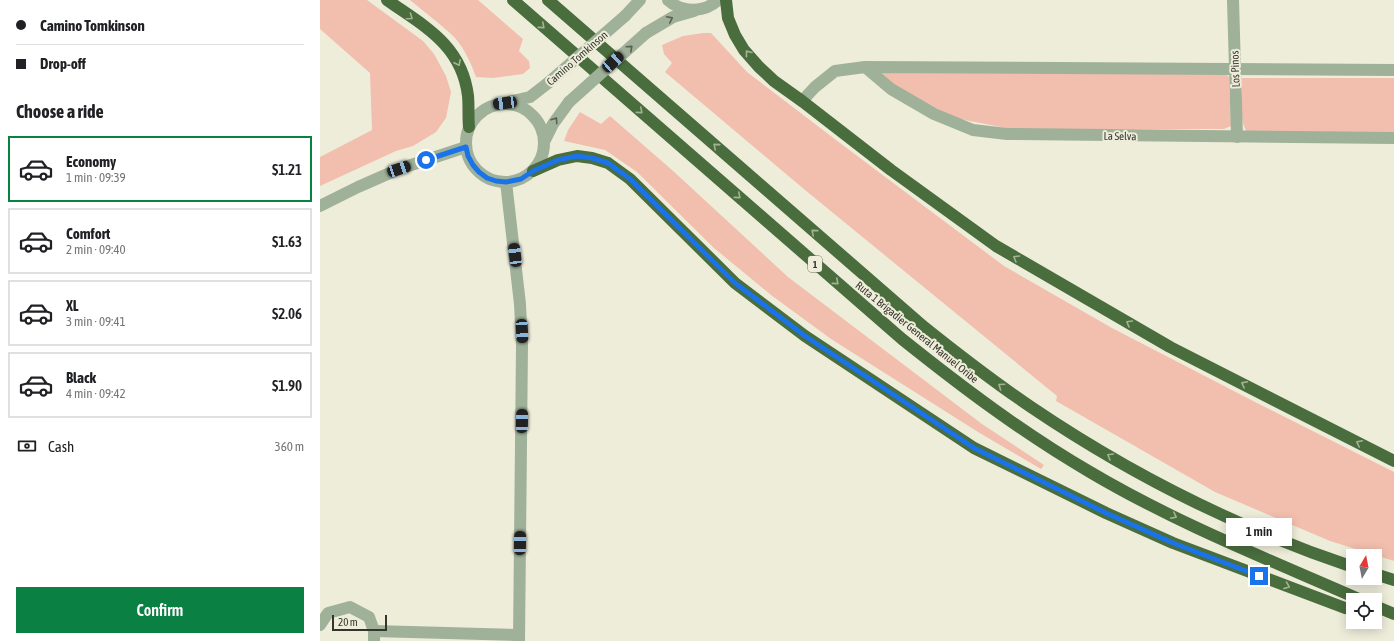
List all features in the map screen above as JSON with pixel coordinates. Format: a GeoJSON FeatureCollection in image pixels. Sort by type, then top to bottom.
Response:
{"type":"FeatureCollection","features":[{"type":"Feature","properties":{"kind":"highway"},"geometry":{"type":"LineString","coordinates":[[387,0],[434,33],[450,49],[460,67],[468,95],[469,127]]}},
{"type":"Feature","properties":{"kind":"highway","name":"Ruta 1 Brigadier General Manuel Oribe"},"geometry":{"type":"LineString","coordinates":[[512,0],[902,339],[953,380],[1006,418],[1090,472],[1178,518],[1230,543],[1346,593]]}},
{"type":"Feature","properties":{"kind":"highway","name":"Ruta 1 Brigadier General Manuel Oribe"},"geometry":{"type":"LineString","coordinates":[[548,0],[924,327],[976,368],[1031,407],[1105,453],[1195,502],[1286,542],[1346,564]]}},
{"type":"Feature","properties":{"kind":"highway"},"geometry":{"type":"LineString","coordinates":[[726,0],[728,18],[735,35],[744,50],[759,68],[891,170],[996,246],[1170,347],[1394,461]]}},
{"type":"Feature","properties":{"kind":"highway"},"geometry":{"type":"LineString","coordinates":[[533,171],[558,160],[577,156],[592,158],[608,163],[630,179],[735,283],[805,336],[974,448],[1106,513],[1173,543],[1346,608]]}},
{"type":"Feature","properties":{"kind":"highway"},"geometry":{"type":"LineString","coordinates":[[1382,576],[1394,580]]}},
{"type":"Feature","properties":{"kind":"highway"},"geometry":{"type":"LineString","coordinates":[[1382,609],[1394,615]]}},
{"type":"Feature","properties":{"kind":"highway"},"geometry":{"type":"LineString","coordinates":[[1382,613],[1394,615]]}},
{"type":"Feature","properties":{"kind":"street","name":"Camino Tomkinson"},"geometry":{"type":"LineString","coordinates":[[505,103],[530,97],[625,16],[640,0]]}},
{"type":"Feature","properties":{"kind":"street"},"geometry":{"type":"LineString","coordinates":[[668,0],[684,9],[696,10]]}},
{"type":"Feature","properties":{"kind":"street"},"geometry":{"type":"LineString","coordinates":[[545,140],[541,126],[532,114],[520,106],[505,103],[492,106],[480,112],[469,127],[466,147],[468,156],[473,165],[487,178],[506,182],[521,179],[533,171],[542,157],[545,140],[552,124],[569,102],[646,33],[673,17],[707,8],[718,0]]}},
{"type":"Feature","properties":{"kind":"street","name":"Los Pinos"},"geometry":{"type":"LineString","coordinates":[[1233,0],[1237,137]]}},
{"type":"Feature","properties":{"kind":"street"},"geometry":{"type":"LineString","coordinates":[[802,101],[815,87],[834,72],[865,67],[1394,70]]}},
{"type":"Feature","properties":{"kind":"street","name":"La Selva"},"geometry":{"type":"LineString","coordinates":[[865,67],[891,89],[934,114],[973,130],[1007,134],[1394,138]]}},
{"type":"Feature","properties":{"kind":"street"},"geometry":{"type":"LineString","coordinates":[[320,206],[399,169],[466,147]]}},
{"type":"Feature","properties":{"kind":"street"},"geometry":{"type":"LineString","coordinates":[[320,625],[328,613],[350,607],[369,617],[374,636],[519,638],[522,345],[520,304],[506,182]]}},
{"type":"Feature","properties":{"kind":"shaded area"},"geometry":{"type":"Polygon","coordinates":[[[320,0],[367,0],[423,41],[434,54],[446,76],[451,92],[446,118],[436,132],[413,146],[396,151],[320,186],[320,157],[372,130],[370,73],[320,29],[320,0]]]}},
{"type":"Feature","properties":{"kind":"shaded area"},"geometry":{"type":"Polygon","coordinates":[[[410,0],[478,0],[523,39],[519,51],[529,61],[530,68],[523,74],[493,78],[476,77],[466,54],[455,38],[410,0]]]}},
{"type":"Feature","properties":{"kind":"shaded area"},"geometry":{"type":"Polygon","coordinates":[[[711,33],[747,72],[1004,266],[1112,328],[1394,472],[1394,561],[1382,557],[1382,549],[1356,549],[1330,541],[1215,492],[1056,401],[1057,396],[805,190],[665,72],[672,63],[664,54],[662,45],[683,36],[711,33]]]}},
{"type":"Feature","properties":{"kind":"shaded area"},"geometry":{"type":"Polygon","coordinates":[[[876,68],[1226,74],[1229,77],[1231,126],[1224,129],[1011,129],[960,119],[917,101],[885,81],[876,68]]]}},
{"type":"Feature","properties":{"kind":"shaded area"},"geometry":{"type":"Polygon","coordinates":[[[1242,78],[1394,78],[1394,135],[1249,134],[1243,123],[1241,108],[1242,78]]]}},
{"type":"Feature","properties":{"kind":"shaded area"},"geometry":{"type":"Polygon","coordinates":[[[580,112],[601,124],[610,116],[672,170],[788,277],[982,424],[1044,465],[1041,469],[978,432],[831,339],[771,295],[714,248],[637,172],[605,150],[564,141],[568,130],[580,112]]]}},
{"type":"Feature","properties":{"kind":"route"},"geometry":{"type":"LineString","coordinates":[[426,160],[466,147],[468,156],[479,172],[487,178],[506,182],[521,179],[533,171],[558,160],[577,156],[592,158],[608,163],[630,179],[735,283],[805,336],[974,448],[1106,513],[1173,543],[1259,576]]}}]}
